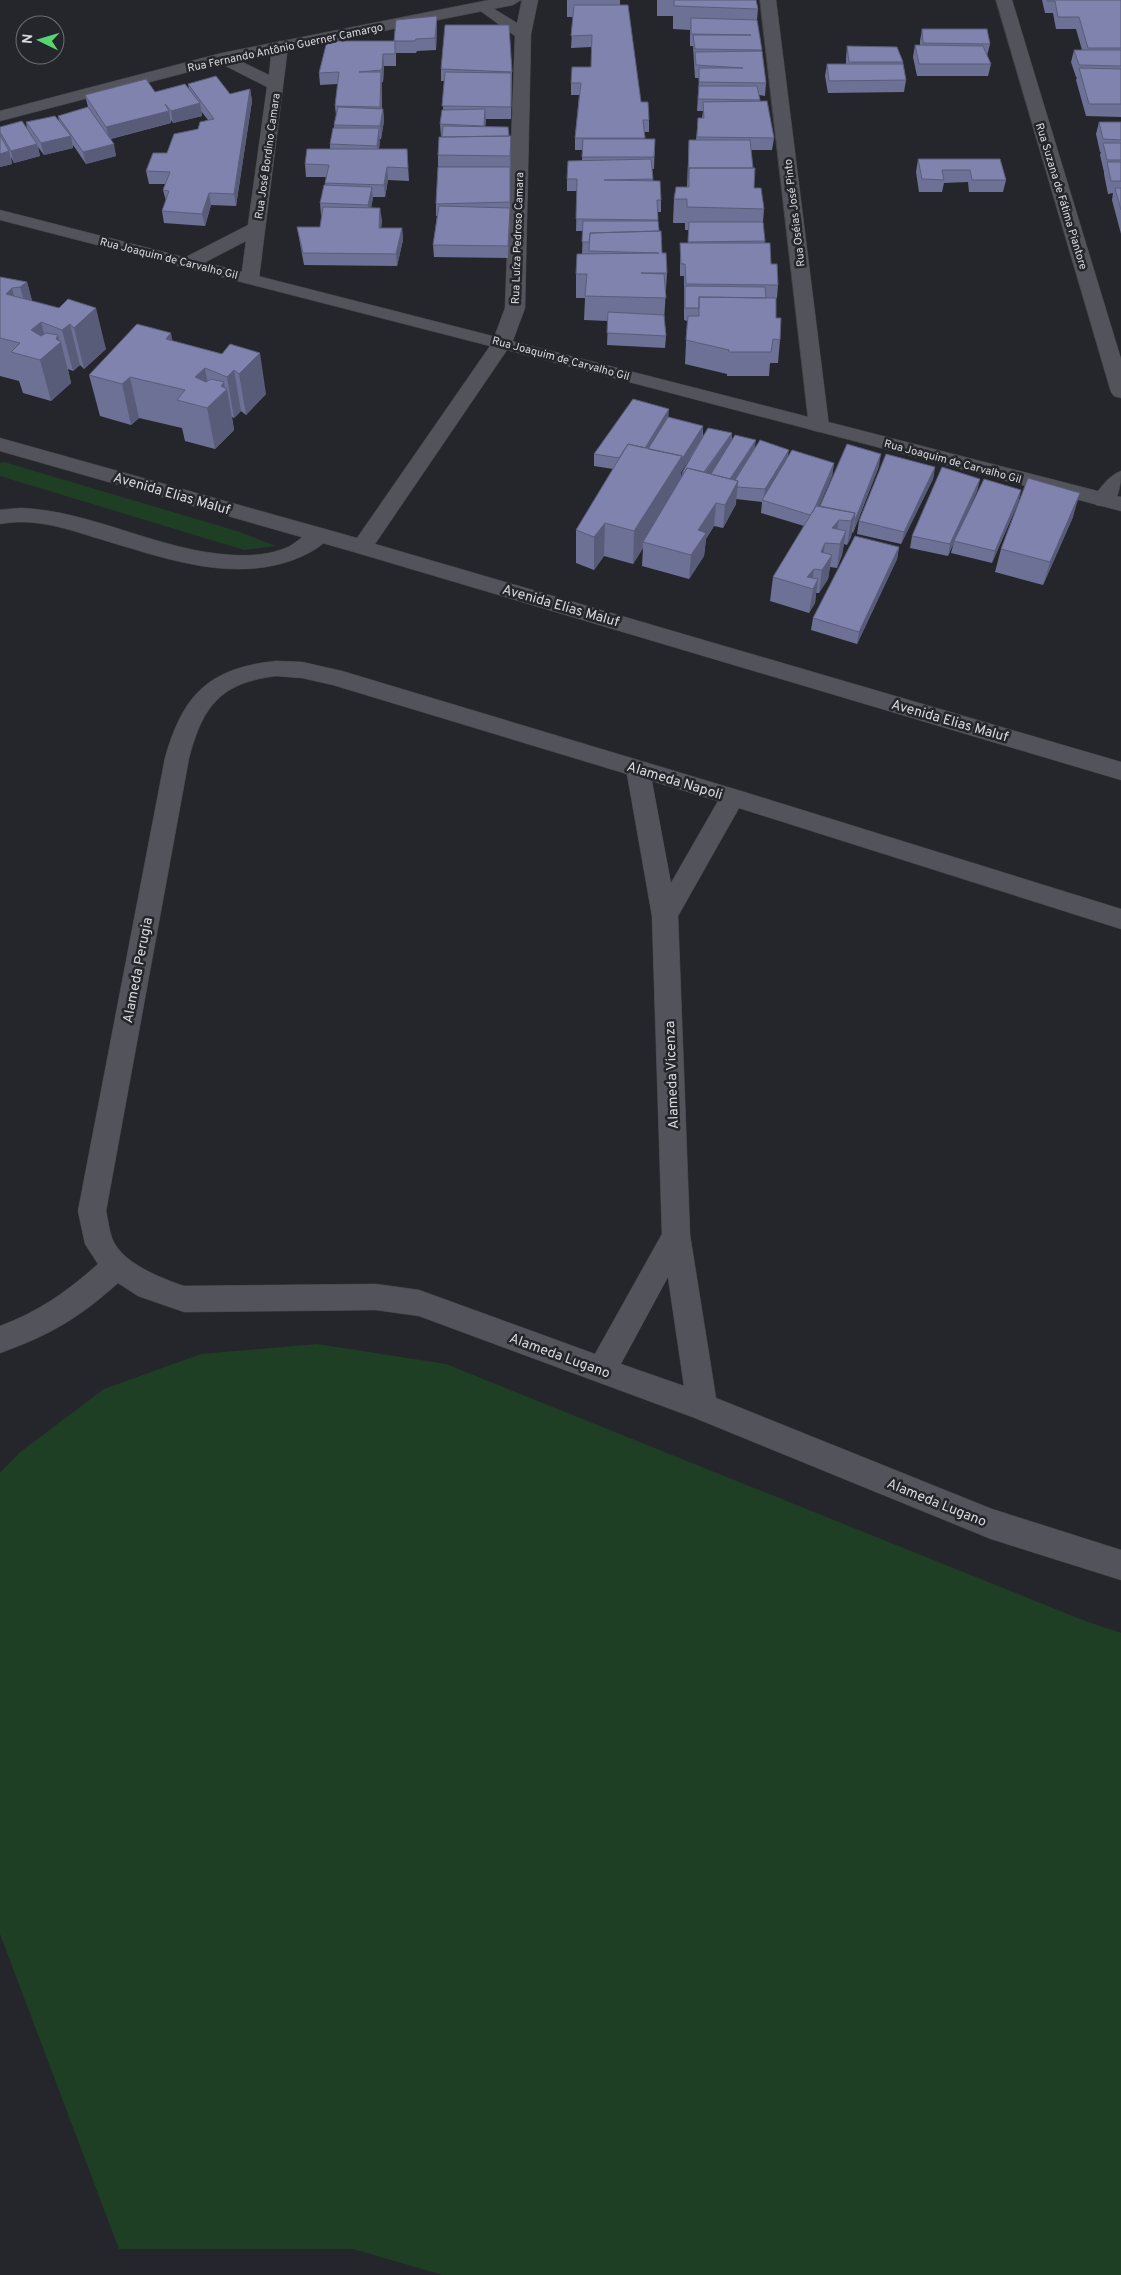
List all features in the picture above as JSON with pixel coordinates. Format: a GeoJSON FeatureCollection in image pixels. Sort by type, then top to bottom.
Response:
{"type":"FeatureCollection","features":[{"type":"Feature","properties":{"kind":"street","name":"Rua Fernando Antônio Guerner Camargo"},"geometry":{"type":"LineString","coordinates":[[0,116],[222,58],[514,0]]}},
{"type":"Feature","properties":{"kind":"street","name":"Rua Luíza Pedroso Camara"},"geometry":{"type":"LineString","coordinates":[[362,546],[502,342],[515,308],[523,34],[530,0]]}},
{"type":"Feature","properties":{"kind":"street","name":"Rua Oséias José Pinto"},"geometry":{"type":"LineString","coordinates":[[768,0],[819,426]]}},
{"type":"Feature","properties":{"kind":"street","name":"Rua Suzana de Fátima Piantore"},"geometry":{"type":"LineString","coordinates":[[1004,0],[1121,392]]}},
{"type":"Feature","properties":{"kind":"street"},"geometry":{"type":"LineString","coordinates":[[483,7],[523,34]]}},
{"type":"Feature","properties":{"kind":"street","name":"Rua José Bordino Camara"},"geometry":{"type":"LineString","coordinates":[[250,278],[280,46]]}},
{"type":"Feature","properties":{"kind":"street","name":"Rua José Bordino Camara"},"geometry":{"type":"LineString","coordinates":[[222,58],[276,85]]}},
{"type":"Feature","properties":{"kind":"street","name":"Rua Joaquim de Carvalho Gil"},"geometry":{"type":"LineString","coordinates":[[0,215],[502,342],[1112,502]]}},
{"type":"Feature","properties":{"kind":"street","name":"Rua José Bordino Camara"},"geometry":{"type":"LineString","coordinates":[[189,263],[257,228]]}},
{"type":"Feature","properties":{"kind":"street","name":"Avenida Elias Maluf"},"geometry":{"type":"LineString","coordinates":[[0,444],[362,546],[1121,771]]}},
{"type":"Feature","properties":{"kind":"street"},"geometry":{"type":"LineString","coordinates":[[1112,502],[1121,478]]}},
{"type":"Feature","properties":{"kind":"street"},"geometry":{"type":"LineString","coordinates":[[0,517],[14,514],[43,515],[206,561],[247,562],[274,558],[294,552],[320,535]]}},
{"type":"Feature","properties":{"kind":"street","name":"Alameda Napoli"},"geometry":{"type":"LineString","coordinates":[[225,682],[254,671],[292,669],[334,677],[732,797],[1121,919]]}},
{"type":"Feature","properties":{"kind":"street","name":"Alameda Perugia"},"geometry":{"type":"LineString","coordinates":[[117,1266],[99,1244],[92,1211],[177,758],[187,724],[203,699],[225,682]]}},
{"type":"Feature","properties":{"kind":"street","name":"Alameda Vicenza"},"geometry":{"type":"LineString","coordinates":[[638,769],[665,916],[676,1235],[702,1407]]}},
{"type":"Feature","properties":{"kind":"street"},"geometry":{"type":"LineString","coordinates":[[665,916],[732,797]]}},
{"type":"Feature","properties":{"kind":"street"},"geometry":{"type":"LineString","coordinates":[[602,1370],[676,1235]]}},
{"type":"Feature","properties":{"kind":"street"},"geometry":{"type":"LineString","coordinates":[[0,1340],[35,1326],[77,1301],[117,1266]]}},
{"type":"Feature","properties":{"kind":"street","name":"Alameda Lugano"},"geometry":{"type":"LineString","coordinates":[[117,1266],[148,1287],[184,1299],[376,1297],[419,1303],[702,1407],[991,1524],[1121,1565]]}},
{"type":"Feature","properties":{"kind":"green space"},"geometry":{"type":"Polygon","coordinates":[[[4,462],[240,532],[276,546],[244,550],[0,476],[0,463],[4,462]]]}},
{"type":"Feature","properties":{"kind":"green space"},"geometry":{"type":"Polygon","coordinates":[[[317,1344],[446,1364],[1085,1621],[1121,1633],[1121,2275],[443,2275],[353,2249],[119,2249],[0,1934],[0,1473],[19,1453],[104,1389],[201,1354],[317,1344]]]}},
{"type":"Feature","properties":{"kind":"building"},"geometry":{"type":"Polygon","coordinates":[[[674,0],[756,0],[758,9],[674,6],[674,0]]]}},
{"type":"Feature","properties":{"kind":"building"},"geometry":{"type":"Polygon","coordinates":[[[1047,0],[1121,0],[1121,48],[1088,48],[1079,17],[1058,17],[1055,1],[1047,0]]]}},
{"type":"Feature","properties":{"kind":"building"},"geometry":{"type":"Polygon","coordinates":[[[574,5],[628,5],[641,102],[648,102],[649,120],[643,120],[645,138],[575,138],[581,83],[571,83],[572,67],[591,67],[592,35],[571,36],[574,5]]]}},
{"type":"Feature","properties":{"kind":"building"},"geometry":{"type":"Polygon","coordinates":[[[437,16],[435,38],[416,39],[415,41],[394,41],[396,20],[437,16]]]}},
{"type":"Feature","properties":{"kind":"building"},"geometry":{"type":"Polygon","coordinates":[[[691,18],[757,20],[762,50],[695,49],[693,35],[751,35],[691,34],[691,18]]]}},
{"type":"Feature","properties":{"kind":"building"},"geometry":{"type":"Polygon","coordinates":[[[445,25],[509,25],[512,72],[441,69],[445,25]]]}},
{"type":"Feature","properties":{"kind":"building"},"geometry":{"type":"Polygon","coordinates":[[[922,29],[987,29],[990,44],[923,43],[922,29]]]}},
{"type":"Feature","properties":{"kind":"building"},"geometry":{"type":"Polygon","coordinates":[[[327,41],[395,41],[395,54],[383,54],[382,70],[359,72],[381,72],[380,107],[335,106],[339,72],[319,73],[327,41]]]}},
{"type":"Feature","properties":{"kind":"building"},"geometry":{"type":"Polygon","coordinates":[[[915,45],[983,46],[991,64],[919,64],[915,45]]]}},
{"type":"Feature","properties":{"kind":"building"},"geometry":{"type":"Polygon","coordinates":[[[847,46],[897,47],[903,62],[849,62],[847,46]]]}},
{"type":"Feature","properties":{"kind":"building"},"geometry":{"type":"Polygon","coordinates":[[[1074,50],[1121,50],[1121,66],[1079,65],[1074,50]]]}},
{"type":"Feature","properties":{"kind":"building"},"geometry":{"type":"Polygon","coordinates":[[[762,51],[766,83],[699,82],[699,68],[743,68],[696,65],[695,52],[762,51]]]}},
{"type":"Feature","properties":{"kind":"building"},"geometry":{"type":"Polygon","coordinates":[[[827,64],[903,64],[906,80],[829,81],[827,64]]]}},
{"type":"Feature","properties":{"kind":"building"},"geometry":{"type":"Polygon","coordinates":[[[1079,68],[1121,69],[1121,104],[1089,104],[1079,68]]]}},
{"type":"Feature","properties":{"kind":"building"},"geometry":{"type":"Polygon","coordinates":[[[445,72],[511,73],[511,107],[442,106],[445,72]]]}},
{"type":"Feature","properties":{"kind":"building"},"geometry":{"type":"Polygon","coordinates":[[[216,76],[230,94],[250,89],[234,194],[209,193],[202,214],[162,211],[169,191],[163,190],[170,172],[146,171],[153,153],[167,153],[174,134],[198,129],[200,122],[214,119],[188,84],[216,76]]]}},
{"type":"Feature","properties":{"kind":"building"},"geometry":{"type":"Polygon","coordinates":[[[146,79],[155,92],[185,84],[200,103],[171,111],[165,104],[169,111],[106,127],[85,95],[146,79]]]}},
{"type":"Feature","properties":{"kind":"building"},"geometry":{"type":"Polygon","coordinates":[[[699,86],[757,86],[760,100],[698,99],[699,86]]]}},
{"type":"Feature","properties":{"kind":"building"},"geometry":{"type":"Polygon","coordinates":[[[767,101],[774,138],[697,137],[698,118],[704,118],[703,102],[767,101]]]}},
{"type":"Feature","properties":{"kind":"building"},"geometry":{"type":"Polygon","coordinates":[[[88,107],[114,144],[83,152],[58,116],[88,107]]]}},
{"type":"Feature","properties":{"kind":"building"},"geometry":{"type":"Polygon","coordinates":[[[338,107],[383,109],[380,126],[334,125],[338,107]]]}},
{"type":"Feature","properties":{"kind":"building"},"geometry":{"type":"Polygon","coordinates":[[[485,109],[484,126],[440,124],[442,110],[485,109]]]}},
{"type":"Feature","properties":{"kind":"building"},"geometry":{"type":"Polygon","coordinates":[[[55,116],[71,136],[41,143],[26,122],[55,116]]]}},
{"type":"Feature","properties":{"kind":"building"},"geometry":{"type":"Polygon","coordinates":[[[22,121],[37,144],[11,151],[0,132],[0,127],[22,121]]]}},
{"type":"Feature","properties":{"kind":"building"},"geometry":{"type":"Polygon","coordinates":[[[1099,122],[1121,122],[1121,140],[1103,139],[1099,122]]]}},
{"type":"Feature","properties":{"kind":"building"},"geometry":{"type":"Polygon","coordinates":[[[443,126],[508,127],[509,136],[442,137],[443,126]]]}},
{"type":"Feature","properties":{"kind":"building"},"geometry":{"type":"Polygon","coordinates":[[[333,128],[379,128],[377,146],[330,144],[333,128]]]}},
{"type":"Feature","properties":{"kind":"building"},"geometry":{"type":"Polygon","coordinates":[[[0,135],[9,151],[0,154],[0,135]]]}},
{"type":"Feature","properties":{"kind":"building"},"geometry":{"type":"Polygon","coordinates":[[[511,136],[510,156],[438,155],[439,137],[511,136]]]}},
{"type":"Feature","properties":{"kind":"building"},"geometry":{"type":"Polygon","coordinates":[[[583,139],[655,139],[654,157],[582,157],[583,139]]]}},
{"type":"Feature","properties":{"kind":"building"},"geometry":{"type":"Polygon","coordinates":[[[689,140],[750,140],[753,168],[689,168],[688,179],[689,140]]]}},
{"type":"Feature","properties":{"kind":"building"},"geometry":{"type":"Polygon","coordinates":[[[1103,143],[1121,143],[1121,160],[1107,160],[1103,143]]]}},
{"type":"Feature","properties":{"kind":"building"},"geometry":{"type":"Polygon","coordinates":[[[307,149],[407,149],[408,168],[387,167],[384,185],[325,183],[329,165],[305,164],[307,149]]]}},
{"type":"Feature","properties":{"kind":"building"},"geometry":{"type":"Polygon","coordinates":[[[651,159],[653,179],[604,180],[660,181],[661,200],[657,200],[658,220],[576,219],[577,179],[567,179],[568,161],[651,159]]]}},
{"type":"Feature","properties":{"kind":"building"},"geometry":{"type":"Polygon","coordinates":[[[918,159],[1000,159],[1006,180],[972,180],[970,170],[942,170],[944,180],[922,179],[918,159]]]}},
{"type":"Feature","properties":{"kind":"building"},"geometry":{"type":"Polygon","coordinates":[[[1107,162],[1121,162],[1121,181],[1111,181],[1107,162]]]}},
{"type":"Feature","properties":{"kind":"building"},"geometry":{"type":"Polygon","coordinates":[[[438,167],[510,167],[510,202],[436,204],[438,167]]]}},
{"type":"Feature","properties":{"kind":"building"},"geometry":{"type":"Polygon","coordinates":[[[689,168],[755,168],[754,188],[761,188],[764,209],[687,207],[687,199],[674,199],[676,187],[689,187],[689,168]]]}},
{"type":"Feature","properties":{"kind":"building"},"geometry":{"type":"Polygon","coordinates":[[[324,185],[372,187],[368,205],[320,203],[324,185]]]}},
{"type":"Feature","properties":{"kind":"building"},"geometry":{"type":"Polygon","coordinates":[[[1115,188],[1121,188],[1121,210],[1115,188]]]}},
{"type":"Feature","properties":{"kind":"building"},"geometry":{"type":"Polygon","coordinates":[[[439,206],[510,208],[508,246],[433,245],[439,206]]]}},
{"type":"Feature","properties":{"kind":"building"},"geometry":{"type":"Polygon","coordinates":[[[323,207],[380,208],[379,228],[402,228],[396,254],[303,253],[297,227],[320,227],[323,207]]]}},
{"type":"Feature","properties":{"kind":"building"},"geometry":{"type":"Polygon","coordinates":[[[583,221],[658,221],[659,231],[590,233],[589,242],[582,242],[583,221]]]}},
{"type":"Feature","properties":{"kind":"building"},"geometry":{"type":"Polygon","coordinates":[[[689,222],[763,222],[765,241],[688,242],[689,222]]]}},
{"type":"Feature","properties":{"kind":"building"},"geometry":{"type":"Polygon","coordinates":[[[661,231],[662,253],[666,253],[667,273],[641,273],[664,274],[666,298],[585,296],[587,274],[576,274],[577,254],[659,253],[589,251],[590,233],[661,231]]]}},
{"type":"Feature","properties":{"kind":"building"},"geometry":{"type":"Polygon","coordinates":[[[680,243],[770,243],[771,264],[777,264],[778,285],[686,284],[685,264],[681,264],[680,243]]]}},
{"type":"Feature","properties":{"kind":"building"},"geometry":{"type":"Polygon","coordinates":[[[0,277],[27,282],[20,287],[12,288],[6,294],[59,308],[68,299],[96,308],[74,328],[70,324],[62,330],[41,322],[31,330],[41,336],[46,333],[58,335],[56,339],[61,342],[40,360],[11,352],[20,343],[0,338],[0,277]]]}},
{"type":"Feature","properties":{"kind":"building"},"geometry":{"type":"Polygon","coordinates":[[[685,286],[765,287],[766,298],[699,297],[699,308],[685,308],[685,286]]]}},
{"type":"Feature","properties":{"kind":"building"},"geometry":{"type":"Polygon","coordinates":[[[699,297],[776,298],[776,318],[781,318],[780,340],[773,339],[771,352],[729,352],[729,350],[686,340],[688,316],[699,316],[699,297]]]}},
{"type":"Feature","properties":{"kind":"building"},"geometry":{"type":"Polygon","coordinates":[[[608,312],[664,315],[666,336],[607,333],[608,312]]]}},
{"type":"Feature","properties":{"kind":"building"},"geometry":{"type":"Polygon","coordinates":[[[137,324],[171,333],[166,339],[222,354],[230,344],[260,353],[239,374],[234,370],[227,377],[205,368],[195,377],[206,382],[211,379],[224,382],[221,386],[227,389],[207,408],[177,400],[185,390],[130,377],[122,384],[89,375],[137,324]]]}},
{"type":"Feature","properties":{"kind":"building"},"geometry":{"type":"Polygon","coordinates":[[[633,399],[669,409],[645,448],[628,444],[619,458],[594,454],[633,399]]]}},
{"type":"Feature","properties":{"kind":"building"},"geometry":{"type":"Polygon","coordinates":[[[668,417],[703,426],[682,459],[682,456],[648,449],[668,417]]]}},
{"type":"Feature","properties":{"kind":"building"},"geometry":{"type":"Polygon","coordinates":[[[708,428],[732,433],[704,472],[687,468],[682,473],[708,428]]]}},
{"type":"Feature","properties":{"kind":"building"},"geometry":{"type":"Polygon","coordinates":[[[735,435],[756,440],[730,479],[711,474],[735,435]]]}},
{"type":"Feature","properties":{"kind":"building"},"geometry":{"type":"Polygon","coordinates":[[[760,440],[789,450],[765,489],[737,487],[738,481],[735,480],[760,440]]]}},
{"type":"Feature","properties":{"kind":"building"},"geometry":{"type":"Polygon","coordinates":[[[628,444],[682,456],[634,531],[605,523],[594,537],[576,530],[628,444]]]}},
{"type":"Feature","properties":{"kind":"building"},"geometry":{"type":"Polygon","coordinates":[[[847,444],[881,454],[855,520],[855,513],[820,506],[847,444]]]}},
{"type":"Feature","properties":{"kind":"building"},"geometry":{"type":"Polygon","coordinates":[[[792,450],[834,463],[814,510],[810,515],[762,500],[792,450]]]}},
{"type":"Feature","properties":{"kind":"building"},"geometry":{"type":"Polygon","coordinates":[[[886,454],[935,467],[904,532],[859,521],[886,454]]]}},
{"type":"Feature","properties":{"kind":"building"},"geometry":{"type":"Polygon","coordinates":[[[942,467],[980,479],[950,544],[912,536],[942,467]]]}},
{"type":"Feature","properties":{"kind":"building"},"geometry":{"type":"Polygon","coordinates":[[[687,468],[738,481],[725,505],[716,503],[698,530],[706,533],[691,555],[643,542],[687,468]]]}},
{"type":"Feature","properties":{"kind":"building"},"geometry":{"type":"Polygon","coordinates":[[[1028,478],[1080,493],[1050,562],[1001,549],[1028,478]]]}},
{"type":"Feature","properties":{"kind":"building"},"geometry":{"type":"Polygon","coordinates":[[[984,479],[1021,490],[995,551],[954,541],[984,479]]]}},
{"type":"Feature","properties":{"kind":"building"},"geometry":{"type":"Polygon","coordinates":[[[816,506],[855,513],[851,521],[839,520],[832,528],[846,531],[840,544],[825,543],[821,552],[832,555],[822,570],[814,569],[807,577],[818,579],[813,589],[773,577],[816,506]]]}},
{"type":"Feature","properties":{"kind":"building"},"geometry":{"type":"Polygon","coordinates":[[[855,536],[899,547],[859,632],[813,618],[855,536]]]}}]}
